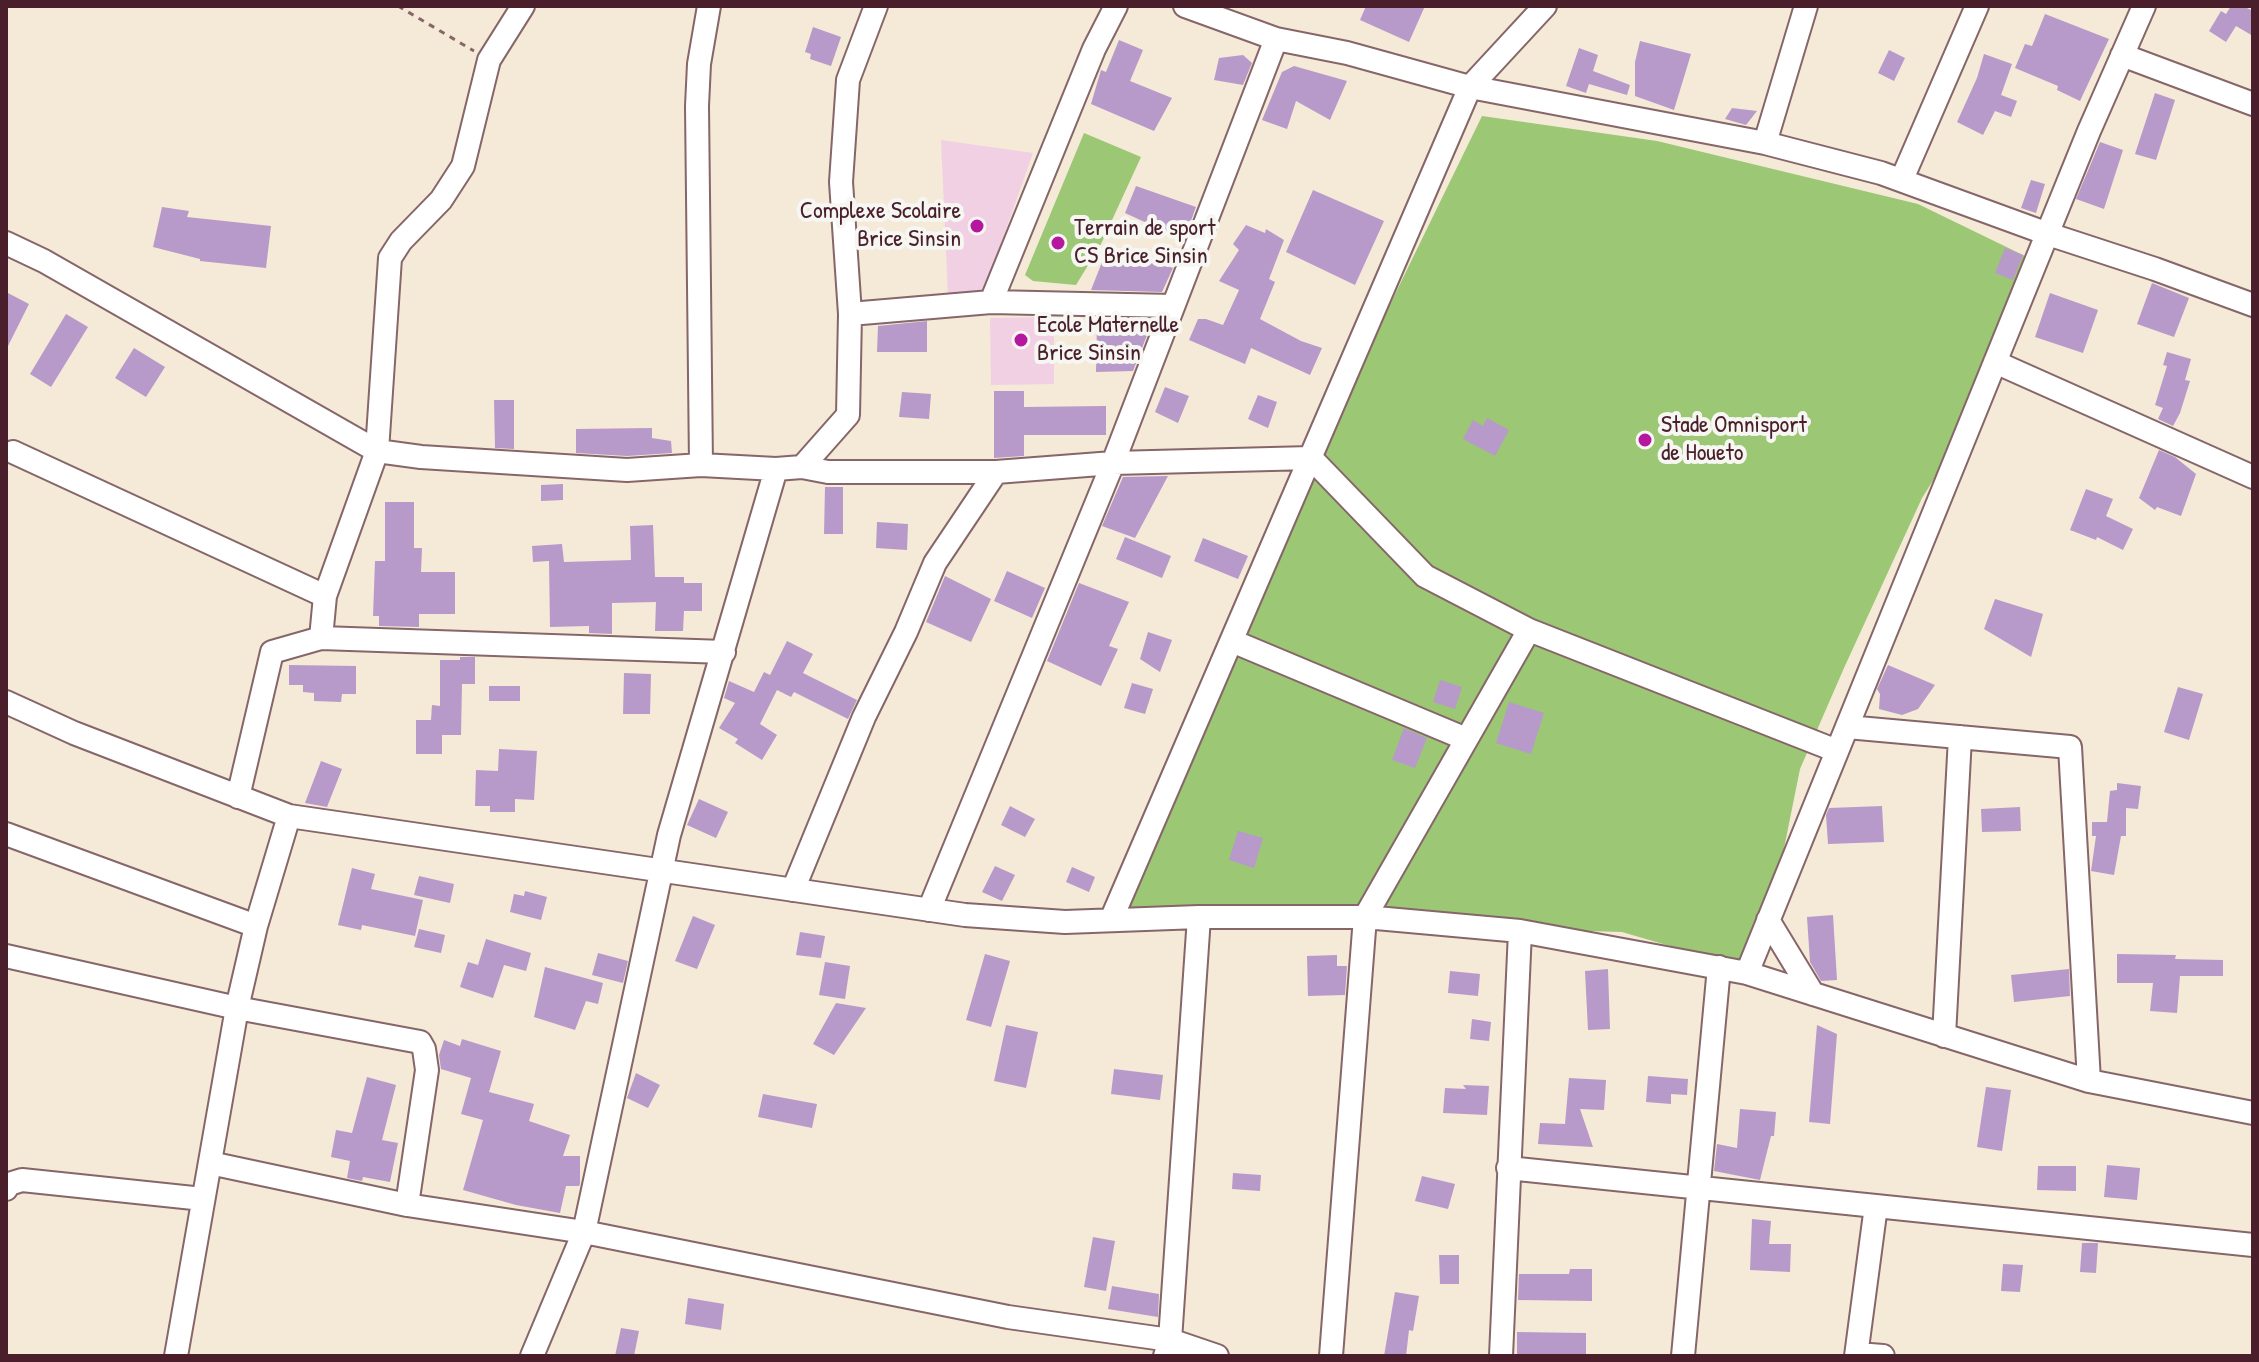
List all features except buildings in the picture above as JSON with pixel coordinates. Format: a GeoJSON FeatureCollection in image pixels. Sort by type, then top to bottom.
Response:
{"type":"FeatureCollection","features":[{"type":"Feature","properties":{"kind":"street"},"geometry":{"type":"LineString","coordinates":[[321,638],[325,596],[377,451],[390,258],[401,241],[448,191],[463,166],[489,60],[523,6]]}},
{"type":"Feature","properties":{"kind":"street"},"geometry":{"type":"LineString","coordinates":[[701,465],[697,106],[699,64],[709,6]]}},
{"type":"Feature","properties":{"kind":"street"},"geometry":{"type":"LineString","coordinates":[[802,467],[848,415],[850,314],[841,182],[848,80],[876,6]]}},
{"type":"Feature","properties":{"kind":"street"},"geometry":{"type":"LineString","coordinates":[[991,302],[1094,49],[1116,6]]}},
{"type":"Feature","properties":{"kind":"street"},"geometry":{"type":"LineString","coordinates":[[1185,6],[1276,39],[1347,53],[1470,87],[1765,143],[1902,179],[2048,234],[2253,305]]}},
{"type":"Feature","properties":{"kind":"street"},"geometry":{"type":"LineString","coordinates":[[1111,920],[1470,87],[1545,6]]}},
{"type":"Feature","properties":{"kind":"street"},"geometry":{"type":"LineString","coordinates":[[1765,143],[1806,6]]}},
{"type":"Feature","properties":{"kind":"street"},"geometry":{"type":"LineString","coordinates":[[1902,179],[1977,6]]}},
{"type":"Feature","properties":{"kind":"street"},"geometry":{"type":"LineString","coordinates":[[1747,973],[1995,362],[2144,6]]}},
{"type":"Feature","properties":{"kind":"street"},"geometry":{"type":"LineString","coordinates":[[929,910],[1113,463],[1276,39]]}},
{"type":"Feature","properties":{"kind":"street"},"geometry":{"type":"LineString","coordinates":[[2122,55],[2253,104]]}},
{"type":"Feature","properties":{"kind":"street"},"geometry":{"type":"LineString","coordinates":[[6,243],[44,261],[377,451],[421,457],[627,470],[701,465],[776,469],[802,467],[828,472],[996,472],[1113,463],[1311,458],[1425,576],[1529,630],[1837,751]]}},
{"type":"Feature","properties":{"kind":"street"},"geometry":{"type":"LineString","coordinates":[[850,314],[991,302],[1173,306]]}},
{"type":"Feature","properties":{"kind":"street"},"geometry":{"type":"LineString","coordinates":[[1995,362],[2253,477]]}},
{"type":"Feature","properties":{"kind":"street"},"geometry":{"type":"LineString","coordinates":[[13,452],[325,596]]}},
{"type":"Feature","properties":{"kind":"street"},"geometry":{"type":"LineString","coordinates":[[532,1356],[584,1232],[661,871],[776,469]]}},
{"type":"Feature","properties":{"kind":"street"},"geometry":{"type":"LineString","coordinates":[[793,890],[864,717],[906,632],[935,563],[996,472]]}},
{"type":"Feature","properties":{"kind":"street"},"geometry":{"type":"LineString","coordinates":[[1331,1356],[1365,917],[1529,630]]}},
{"type":"Feature","properties":{"kind":"street"},"geometry":{"type":"LineString","coordinates":[[238,797],[272,652],[321,638],[724,652]]}},
{"type":"Feature","properties":{"kind":"street"},"geometry":{"type":"LineString","coordinates":[[1232,641],[1466,739]]}},
{"type":"Feature","properties":{"kind":"street"},"geometry":{"type":"LineString","coordinates":[[6,702],[74,733],[289,816],[965,915],[1065,922],[1199,917],[1365,917],[1520,931],[1747,973],[2089,1081],[2253,1113]]}},
{"type":"Feature","properties":{"kind":"street"},"geometry":{"type":"LineString","coordinates":[[1847,727],[2070,747],[2089,1081]]}},
{"type":"Feature","properties":{"kind":"street"},"geometry":{"type":"LineString","coordinates":[[1944,1036],[1960,737]]}},
{"type":"Feature","properties":{"kind":"street"},"geometry":{"type":"LineString","coordinates":[[176,1356],[237,1008],[256,926],[289,816]]}},
{"type":"Feature","properties":{"kind":"street"},"geometry":{"type":"LineString","coordinates":[[6,834],[256,926]]}},
{"type":"Feature","properties":{"kind":"street"},"geometry":{"type":"LineString","coordinates":[[1168,1348],[1199,917]]}},
{"type":"Feature","properties":{"kind":"street"},"geometry":{"type":"LineString","coordinates":[[1768,920],[1813,994]]}},
{"type":"Feature","properties":{"kind":"street"},"geometry":{"type":"LineString","coordinates":[[1501,1356],[1520,931]]}},
{"type":"Feature","properties":{"kind":"street"},"geometry":{"type":"LineString","coordinates":[[6,956],[237,1008],[420,1042],[427,1070],[407,1205]]}},
{"type":"Feature","properties":{"kind":"street"},"geometry":{"type":"LineString","coordinates":[[1683,1356],[1719,967]]}},
{"type":"Feature","properties":{"kind":"street"},"geometry":{"type":"LineString","coordinates":[[210,1163],[407,1205],[584,1232],[1217,1356]]}},
{"type":"Feature","properties":{"kind":"street"},"geometry":{"type":"LineString","coordinates":[[1508,1168],[2253,1245]]}},
{"type":"Feature","properties":{"kind":"street"},"geometry":{"type":"LineString","coordinates":[[6,1189],[9,1184],[22,1180],[203,1199]]}},
{"type":"Feature","properties":{"kind":"street"},"geometry":{"type":"LineString","coordinates":[[1876,1206],[1857,1355],[1883,1356]]}},
{"type":"Feature","properties":{"kind":"path"},"geometry":{"type":"LineString","coordinates":[[398,6],[489,60]]}},
{"type":"Feature","properties":{"kind":"shaded area"},"geometry":{"type":"Polygon","coordinates":[[[941,140],[1033,153],[985,289],[948,296],[941,140]]]}},
{"type":"Feature","properties":{"kind":"shaded area"},"geometry":{"type":"Polygon","coordinates":[[[1054,317],[1054,384],[991,385],[990,318],[1054,317]]]}},
{"type":"Feature","properties":{"kind":"green space"},"geometry":{"type":"Polygon","coordinates":[[[1482,116],[1657,141],[1918,204],[2025,256],[1993,357],[1984,399],[1922,498],[1800,769],[1774,898],[1748,957],[1728,963],[1622,932],[1123,917],[1316,456],[1482,116]]]}},
{"type":"Feature","properties":{"kind":"green space"},"geometry":{"type":"Polygon","coordinates":[[[1084,133],[1141,157],[1101,244],[1076,285],[1033,281],[1025,275],[1084,133]]]}},
{"type":"Feature","properties":{"kind":"place","name":"Complexe Scolaire Brice Sinsin"},"geometry":{"type":"Point","coordinates":[977,226]}},
{"type":"Feature","properties":{"kind":"place","name":"Terrain de sport CS Brice Sinsin"},"geometry":{"type":"Point","coordinates":[1058,243]}},
{"type":"Feature","properties":{"kind":"place","name":"Ecole Maternelle Brice Sinsin"},"geometry":{"type":"Point","coordinates":[1021,340]}},
{"type":"Feature","properties":{"kind":"place","name":"Stade Omnisport de Houeto"},"geometry":{"type":"Point","coordinates":[1645,440]}}]}
